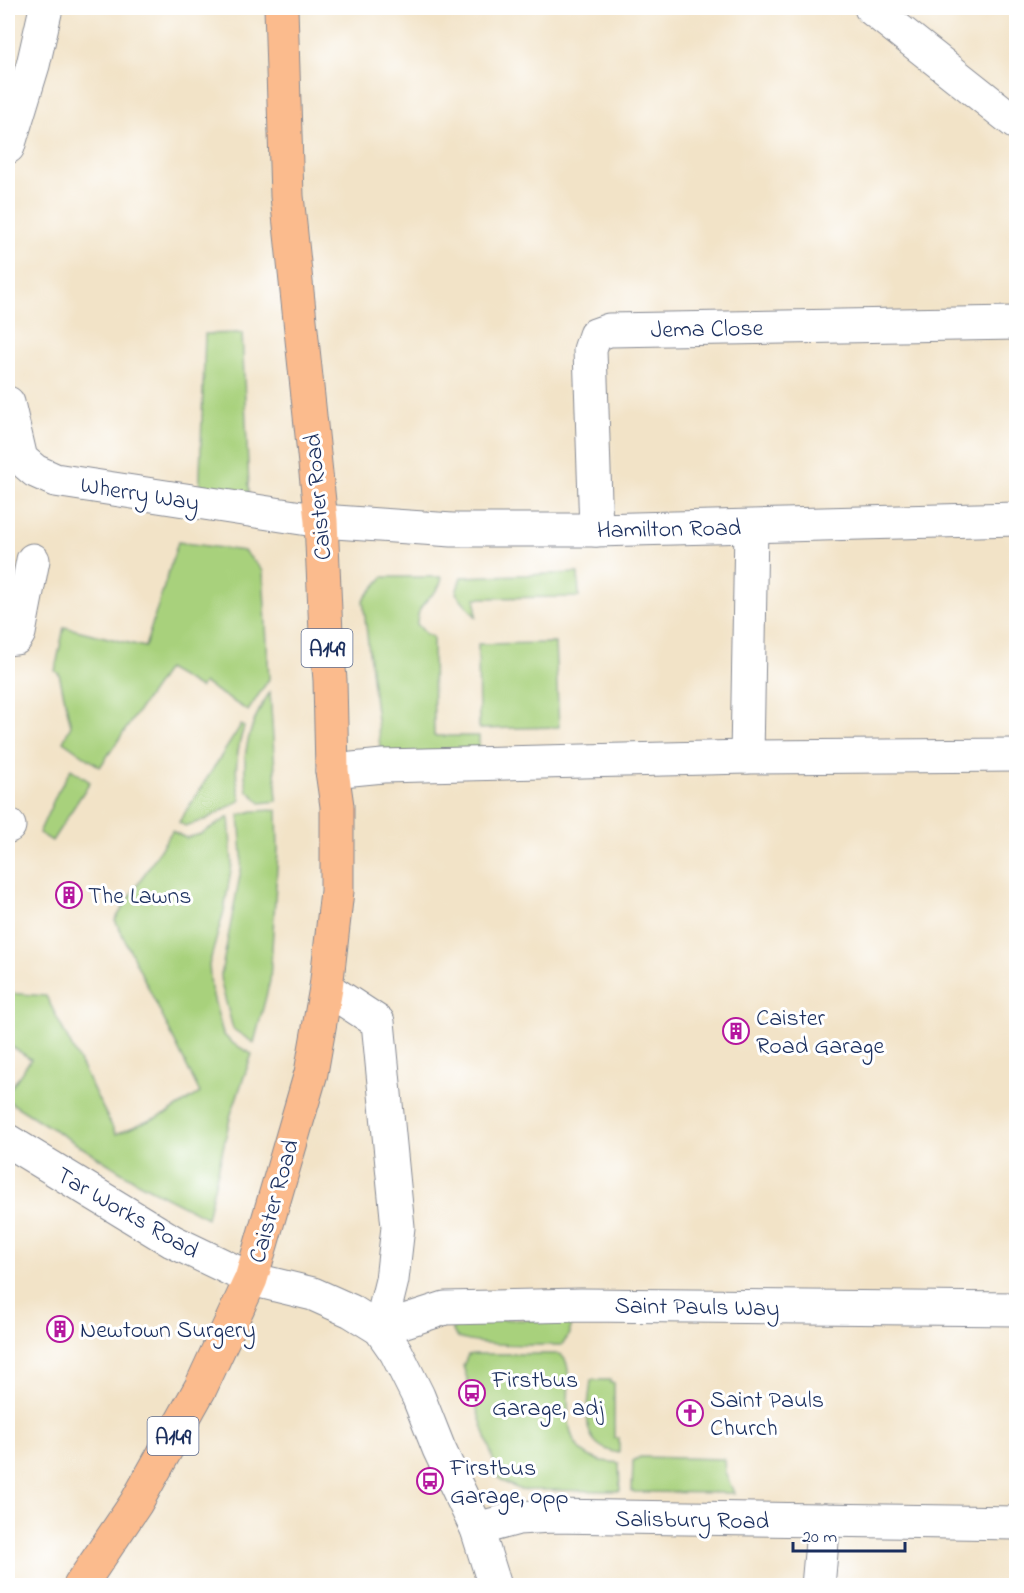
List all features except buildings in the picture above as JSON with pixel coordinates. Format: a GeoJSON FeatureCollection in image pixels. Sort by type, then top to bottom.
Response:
{"type":"FeatureCollection","features":[{"type":"Feature","properties":{"kind":"main road","name":"Caister Road"},"geometry":{"type":"LineString","coordinates":[[251,1279],[311,1073],[326,988],[337,891],[337,806],[332,771],[330,680],[321,521],[287,196],[281,8]]}},
{"type":"Feature","properties":{"kind":"main road","name":"A149"},"geometry":{"type":"LineString","coordinates":[[80,1586],[136,1503],[201,1387],[251,1279]]}},
{"type":"Feature","properties":{"kind":"street"},"geometry":{"type":"LineString","coordinates":[[8,147],[33,64],[46,8]]}},
{"type":"Feature","properties":{"kind":"street"},"geometry":{"type":"LineString","coordinates":[[871,8],[1017,123]]}},
{"type":"Feature","properties":{"kind":"street","name":"Jema Close"},"geometry":{"type":"LineString","coordinates":[[596,530],[590,350],[595,334],[609,330],[1017,323]]}},
{"type":"Feature","properties":{"kind":"street","name":"Wherry Way"},"geometry":{"type":"LineString","coordinates":[[8,403],[14,469],[35,471],[55,480],[321,521]]}},
{"type":"Feature","properties":{"kind":"street","name":"Hamilton Road"},"geometry":{"type":"LineString","coordinates":[[321,521],[452,530],[596,530],[1017,519]]}},
{"type":"Feature","properties":{"kind":"street"},"geometry":{"type":"LineString","coordinates":[[747,757],[751,527]]}},
{"type":"Feature","properties":{"kind":"street"},"geometry":{"type":"LineString","coordinates":[[8,639],[16,638],[19,633],[33,560]]}},
{"type":"Feature","properties":{"kind":"street"},"geometry":{"type":"LineString","coordinates":[[332,771],[383,766],[747,757],[1017,755]]}},
{"type":"Feature","properties":{"kind":"street"},"geometry":{"type":"LineString","coordinates":[[326,988],[378,1022],[398,1227],[392,1280],[380,1329]]}},
{"type":"Feature","properties":{"kind":"street","name":"Tar Works Road"},"geometry":{"type":"LineString","coordinates":[[8,1141],[172,1241],[251,1279]]}},
{"type":"Feature","properties":{"kind":"street","name":"Caister Road"},"geometry":{"type":"LineString","coordinates":[[251,1279],[313,1294],[351,1311],[380,1329],[396,1352],[418,1396],[439,1449],[477,1529],[495,1586]]}},
{"type":"Feature","properties":{"kind":"street","name":"Saint Pauls Way"},"geometry":{"type":"LineString","coordinates":[[380,1329],[445,1308],[581,1305],[1017,1309]]}},
{"type":"Feature","properties":{"kind":"street","name":"Salisbury Road"},"geometry":{"type":"LineString","coordinates":[[477,1529],[518,1518],[551,1516],[1017,1523]]}},
{"type":"Feature","properties":{"kind":"street"},"geometry":{"type":"LineString","coordinates":[[818,1586],[824,1520]]}},
{"type":"Feature","properties":{"kind":"green space"},"geometry":{"type":"Polygon","coordinates":[[[242,333],[250,509],[199,501],[205,334],[242,333]]]}},
{"type":"Feature","properties":{"kind":"green space"},"geometry":{"type":"Polygon","coordinates":[[[178,542],[244,551],[263,571],[269,679],[248,711],[204,683],[200,688],[167,669],[100,767],[63,741],[71,726],[59,674],[55,671],[64,627],[145,647],[178,542]]]}},
{"type":"Feature","properties":{"kind":"green space"},"geometry":{"type":"Polygon","coordinates":[[[578,573],[579,597],[476,598],[476,617],[456,593],[461,577],[578,573]]]}},
{"type":"Feature","properties":{"kind":"green space"},"geometry":{"type":"Polygon","coordinates":[[[383,577],[442,577],[437,589],[421,608],[417,624],[426,634],[433,637],[434,736],[479,736],[479,754],[381,755],[363,600],[383,577]]]}},
{"type":"Feature","properties":{"kind":"green space"},"geometry":{"type":"Polygon","coordinates":[[[555,643],[559,727],[479,729],[478,644],[555,643]]]}},
{"type":"Feature","properties":{"kind":"green space"},"geometry":{"type":"Polygon","coordinates":[[[270,692],[277,801],[261,803],[247,790],[245,764],[252,727],[270,692]]]}},
{"type":"Feature","properties":{"kind":"green space"},"geometry":{"type":"Polygon","coordinates":[[[241,725],[244,727],[237,754],[236,773],[241,800],[205,820],[185,826],[179,822],[241,725]]]}},
{"type":"Feature","properties":{"kind":"green space"},"geometry":{"type":"Polygon","coordinates":[[[71,769],[90,782],[52,841],[39,833],[71,769]]]}},
{"type":"Feature","properties":{"kind":"green space"},"geometry":{"type":"Polygon","coordinates":[[[277,810],[278,851],[270,981],[254,1043],[233,1029],[221,974],[241,870],[239,815],[253,811],[277,810]]]}},
{"type":"Feature","properties":{"kind":"green space"},"geometry":{"type":"Polygon","coordinates":[[[229,817],[232,864],[224,911],[209,965],[211,988],[223,1034],[232,1043],[252,1054],[231,1114],[207,1218],[139,1183],[8,1101],[8,1092],[31,1059],[8,1044],[8,993],[46,996],[116,1134],[168,1113],[200,1093],[115,920],[172,831],[186,838],[201,834],[229,817]]]}},
{"type":"Feature","properties":{"kind":"green space"},"geometry":{"type":"Polygon","coordinates":[[[451,1318],[570,1321],[570,1334],[562,1345],[506,1345],[475,1342],[456,1336],[451,1318]]]}},
{"type":"Feature","properties":{"kind":"green space"},"geometry":{"type":"Polygon","coordinates":[[[559,1354],[566,1361],[569,1422],[573,1437],[581,1450],[596,1459],[619,1463],[620,1491],[521,1490],[499,1478],[463,1366],[468,1355],[559,1354]]]}},
{"type":"Feature","properties":{"kind":"green space"},"geometry":{"type":"Polygon","coordinates":[[[591,1380],[610,1380],[610,1383],[614,1383],[614,1438],[619,1438],[619,1453],[596,1443],[591,1435],[587,1415],[591,1380]]]}},
{"type":"Feature","properties":{"kind":"green space"},"geometry":{"type":"Polygon","coordinates":[[[640,1457],[724,1459],[725,1472],[734,1493],[632,1492],[633,1461],[640,1457]]]}},
{"type":"Feature","properties":{"kind":"place","name":"The Lawns"},"geometry":{"type":"Point","coordinates":[69,895]}},
{"type":"Feature","properties":{"kind":"place","name":"Caister Road Garage"},"geometry":{"type":"Point","coordinates":[736,1031]}},
{"type":"Feature","properties":{"kind":"place","name":"Newtown Surgery"},"geometry":{"type":"Point","coordinates":[60,1329]}},
{"type":"Feature","properties":{"kind":"place","name":"Firstbus Garage, adj"},"geometry":{"type":"Point","coordinates":[472,1393]}},
{"type":"Feature","properties":{"kind":"place","name":"Saint Pauls Church"},"geometry":{"type":"Point","coordinates":[690,1413]}},
{"type":"Feature","properties":{"kind":"place","name":"Firstbus Garage, opp"},"geometry":{"type":"Point","coordinates":[430,1481]}}]}
